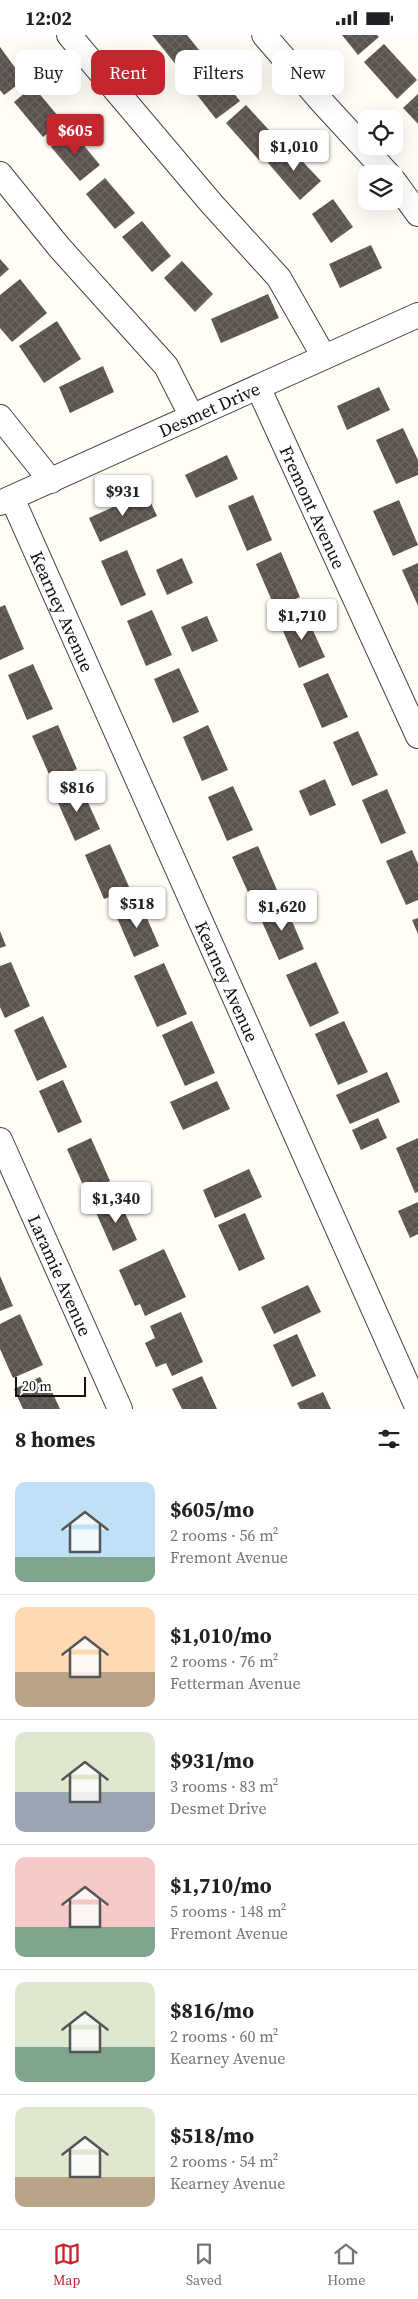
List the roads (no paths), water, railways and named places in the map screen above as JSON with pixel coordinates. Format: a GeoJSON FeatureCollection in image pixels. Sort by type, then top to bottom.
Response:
{"type":"FeatureCollection","features":[{"type":"Feature","properties":{"kind":"street"},"geometry":{"type":"LineString","coordinates":[[69,35],[211,203],[279,278],[324,357]]}},
{"type":"Feature","properties":{"kind":"street"},"geometry":{"type":"LineString","coordinates":[[264,35],[380,165]]}},
{"type":"Feature","properties":{"kind":"street"},"geometry":{"type":"LineString","coordinates":[[0,174],[59,247],[166,366],[192,417]]}},
{"type":"Feature","properties":{"kind":"street"},"geometry":{"type":"LineString","coordinates":[[403,193],[418,214]]}},
{"type":"Feature","properties":{"kind":"street","name":"Desmet Drive"},"geometry":{"type":"LineString","coordinates":[[6,501],[418,315]]}},
{"type":"Feature","properties":{"kind":"street","name":"Fremont Avenue"},"geometry":{"type":"LineString","coordinates":[[258,387],[418,736]]}},
{"type":"Feature","properties":{"kind":"street"},"geometry":{"type":"LineString","coordinates":[[0,417],[51,481]]}},
{"type":"Feature","properties":{"kind":"street","name":"Kearney Avenue"},"geometry":{"type":"LineString","coordinates":[[6,501],[418,1409]]}},
{"type":"Feature","properties":{"kind":"street","name":"Laramie Avenue"},"geometry":{"type":"LineString","coordinates":[[0,1141],[120,1409]]}}]}
